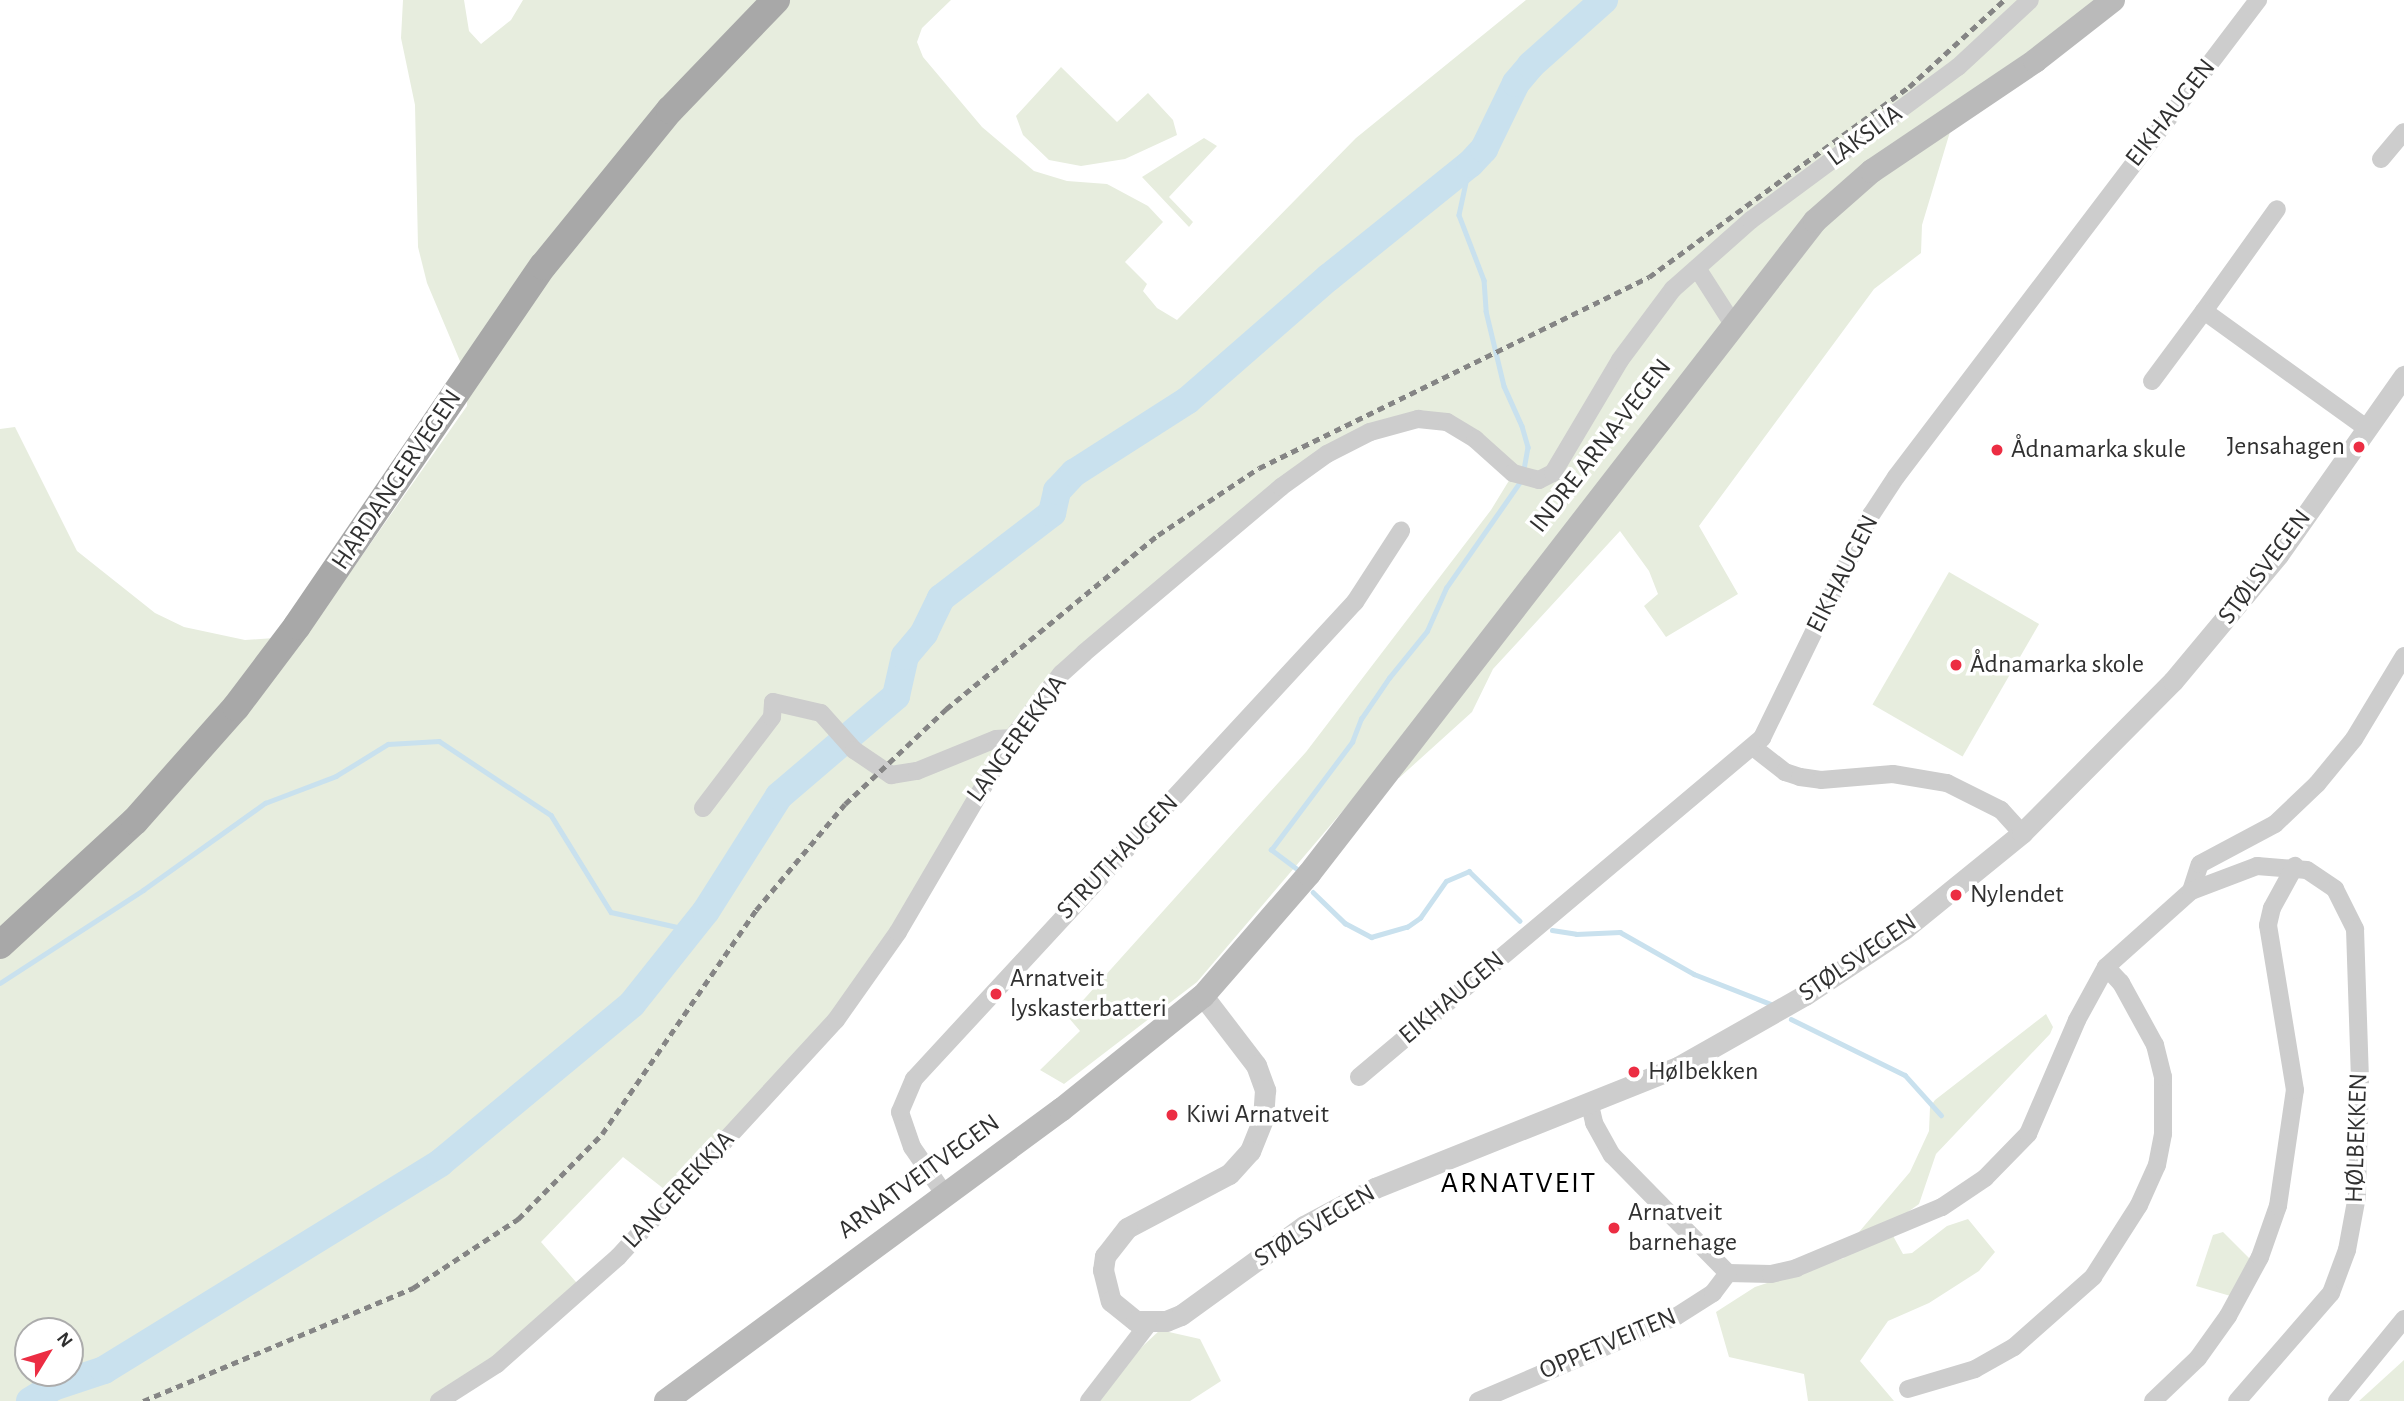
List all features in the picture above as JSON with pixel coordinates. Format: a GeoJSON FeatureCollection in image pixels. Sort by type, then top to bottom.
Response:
{"type":"FeatureCollection","features":[{"type":"Feature","properties":{"kind":"main road","name":"HARDANGERVEGEN"},"geometry":{"type":"LineString","coordinates":[[0,944],[135,821],[236,707],[325,587],[543,266],[670,110],[776,0]]}},
{"type":"Feature","properties":{"kind":"main road","name":"INDRE ARNA-VEGEN"},"geometry":{"type":"LineString","coordinates":[[1203,996],[1294,893],[1793,246],[1871,171],[2035,61],[2113,0]]}},
{"type":"Feature","properties":{"kind":"main road","name":"ARNATVEITVEGEN"},"geometry":{"type":"LineString","coordinates":[[666,1401],[945,1195],[1203,996]]}},
{"type":"Feature","properties":{"kind":"street","name":"LAKSLIA"},"geometry":{"type":"LineString","coordinates":[[1697,268],[1751,220],[1958,67],[2030,0]]}},
{"type":"Feature","properties":{"kind":"street","name":"EIKHAUGEN"},"geometry":{"type":"LineString","coordinates":[[1359,1077],[1753,747],[1773,717],[1871,515],[1896,477],[2258,0]]}},
{"type":"Feature","properties":{"kind":"street"},"geometry":{"type":"LineString","coordinates":[[2381,159],[2404,132]]}},
{"type":"Feature","properties":{"kind":"street"},"geometry":{"type":"LineString","coordinates":[[2152,381],[2277,209]]}},
{"type":"Feature","properties":{"kind":"street"},"geometry":{"type":"LineString","coordinates":[[1697,268],[1733,324]]}},
{"type":"Feature","properties":{"kind":"street","name":"LANGEREKKJA"},"geometry":{"type":"LineString","coordinates":[[439,1401],[497,1364],[618,1257],[836,1020],[898,932],[1012,738],[1061,674],[1084,653],[1281,487],[1347,443],[1419,419],[1447,422],[1475,439],[1513,474],[1531,480],[1546,478],[1567,456],[1648,318],[1697,268]]}},
{"type":"Feature","properties":{"kind":"street"},"geometry":{"type":"LineString","coordinates":[[2204,311],[2365,427]]}},
{"type":"Feature","properties":{"kind":"street","name":"STØLSVEGEN"},"geometry":{"type":"LineString","coordinates":[[1149,1323],[1166,1321],[1198,1305],[1272,1248],[1337,1208],[1678,1068],[1805,995],[1904,929],[2022,833],[2127,729],[2227,619],[2404,376]]}},
{"type":"Feature","properties":{"kind":"street","name":"STRUTHAUGEN"},"geometry":{"type":"LineString","coordinates":[[945,1195],[912,1147],[900,1112],[914,1079],[1355,602],[1401,531]]}},
{"type":"Feature","properties":{"kind":"street","name":"HØLBEKKEN"},"geometry":{"type":"LineString","coordinates":[[2191,891],[2200,864],[2275,824],[2317,784],[2354,738],[2404,656]]}},
{"type":"Feature","properties":{"kind":"street"},"geometry":{"type":"LineString","coordinates":[[703,808],[772,717],[772,702],[821,713],[854,750],[879,770],[903,775],[996,739],[1012,738]]}},
{"type":"Feature","properties":{"kind":"street"},"geometry":{"type":"LineString","coordinates":[[1753,747],[1785,772],[1800,777],[1821,780],[1893,774],[1947,783],[2001,810],[2022,833]]}},
{"type":"Feature","properties":{"kind":"street","name":"HØLBEKKEN"},"geometry":{"type":"LineString","coordinates":[[1728,1273],[1760,1274],[1796,1268],[1966,1195],[2028,1134],[2081,1010],[2106,967],[2191,891],[2257,866],[2295,866],[2321,876],[2334,889],[2355,929],[2360,1078],[2357,1196],[2347,1250],[2331,1293],[2237,1401]]}},
{"type":"Feature","properties":{"kind":"street"},"geometry":{"type":"LineString","coordinates":[[2154,1401],[2198,1358],[2228,1316],[2260,1257],[2278,1206],[2295,1090],[2268,925],[2272,908],[2295,866]]}},
{"type":"Feature","properties":{"kind":"street"},"geometry":{"type":"LineString","coordinates":[[1908,1388],[1975,1369],[2014,1347],[2093,1277],[2140,1205],[2157,1165],[2163,1134],[2163,1077],[2155,1045],[2121,983],[2106,967]]}},
{"type":"Feature","properties":{"kind":"street"},"geometry":{"type":"LineString","coordinates":[[1088,1401],[1149,1323],[1124,1315],[1111,1301],[1103,1270],[1105,1256],[1127,1228],[1229,1174],[1250,1152],[1263,1119],[1265,1090],[1256,1065],[1203,996]]}},
{"type":"Feature","properties":{"kind":"street"},"geometry":{"type":"LineString","coordinates":[[1590,1105],[1594,1123],[1612,1154],[1728,1273]]}},
{"type":"Feature","properties":{"kind":"street","name":"OPPETVEITEN"},"geometry":{"type":"LineString","coordinates":[[1478,1401],[1677,1316],[1705,1300],[1728,1273]]}},
{"type":"Feature","properties":{"kind":"street"},"geometry":{"type":"LineString","coordinates":[[2337,1401],[2404,1319]]}},
{"type":"Feature","properties":{"kind":"green space"},"geometry":{"type":"Polygon","coordinates":[[[403,0],[464,0],[469,31],[481,44],[511,20],[523,0],[951,0],[922,28],[917,42],[923,57],[982,127],[1034,171],[1067,181],[1107,184],[1148,206],[1163,222],[1125,262],[1147,284],[1143,291],[1157,308],[1177,320],[1356,138],[1526,0],[2099,0],[1959,102],[1922,225],[1921,253],[1874,289],[1699,526],[1738,594],[1666,637],[1644,606],[1658,594],[1649,571],[1620,531],[1493,669],[1472,712],[1399,778],[1375,773],[1197,982],[1064,1084],[1040,1070],[1080,1031],[1068,1017],[1306,752],[1491,510],[1513,474],[1434,420],[1347,443],[1061,674],[836,1020],[673,1196],[623,1157],[541,1242],[583,1290],[439,1401],[0,1401],[0,429],[15,427],[77,551],[155,613],[184,627],[245,640],[274,638],[333,597],[467,406],[468,380],[427,283],[418,247],[415,105],[401,38],[403,0]]]}},
{"type":"Feature","properties":{"kind":"green space"},"geometry":{"type":"Polygon","coordinates":[[[1061,67],[1117,122],[1148,93],[1173,120],[1177,135],[1125,159],[1081,166],[1049,160],[1023,135],[1016,116],[1061,67]]]}},
{"type":"Feature","properties":{"kind":"green space"},"geometry":{"type":"Polygon","coordinates":[[[1204,138],[1217,146],[1169,197],[1193,222],[1189,227],[1142,177],[1204,138]]]}},
{"type":"Feature","properties":{"kind":"green space","name":"Ådnamarka skole"},"geometry":{"type":"Polygon","coordinates":[[[1949,572],[2039,624],[1963,757],[1872,705],[1949,572]]]}},
{"type":"Feature","properties":{"kind":"green space"},"geometry":{"type":"Polygon","coordinates":[[[2046,1014],[2053,1027],[2050,1034],[1936,1154],[1919,1204],[1898,1219],[1892,1234],[1903,1254],[1912,1253],[1947,1226],[1968,1219],[1995,1252],[1979,1271],[1929,1303],[1888,1321],[1860,1361],[1894,1401],[1808,1401],[1804,1374],[1729,1357],[1716,1312],[1755,1287],[1844,1258],[1848,1245],[1910,1172],[1929,1131],[1930,1107],[1935,1100],[2046,1014]]]}},
{"type":"Feature","properties":{"kind":"green space"},"geometry":{"type":"Polygon","coordinates":[[[2223,1232],[2252,1261],[2234,1297],[2196,1286],[2213,1235],[2223,1232]]]}},
{"type":"Feature","properties":{"kind":"green space"},"geometry":{"type":"Polygon","coordinates":[[[1160,1330],[1200,1339],[1221,1381],[1190,1401],[1084,1401],[1160,1330]]]}},
{"type":"Feature","properties":{"kind":"green space"},"geometry":{"type":"Polygon","coordinates":[[[2404,1360],[2404,1401],[2359,1401],[2404,1360]]]}},
{"type":"Feature","properties":{"kind":"waterway"},"geometry":{"type":"LineString","coordinates":[[30,1401],[53,1387],[104,1370],[440,1163],[632,1004],[706,911],[779,796],[896,696],[905,656],[924,633],[941,598],[1052,513],[1057,491],[1074,473],[1188,400],[1328,278],[1470,164],[1484,149],[1516,83],[1531,65],[1604,0]]}},
{"type":"Feature","properties":{"kind":"waterway"},"geometry":{"type":"LineString","coordinates":[[1470,164],[1459,215],[1484,280],[1486,311],[1504,386],[1522,426],[1528,447],[1524,470]]}},
{"type":"Feature","properties":{"kind":"waterway"},"geometry":{"type":"LineString","coordinates":[[1299,871],[1271,850],[1352,742],[1361,719],[1389,678],[1427,631],[1446,588],[1522,479]]}},
{"type":"Feature","properties":{"kind":"waterway"},"geometry":{"type":"LineString","coordinates":[[0,983],[143,890],[265,803],[336,776],[388,744],[439,741],[551,815],[611,912],[690,930]]}},
{"type":"Feature","properties":{"kind":"waterway"},"geometry":{"type":"LineString","coordinates":[[1313,892],[1345,923],[1371,937],[1407,927],[1420,918],[1446,881],[1469,871],[1520,921]]}},
{"type":"Feature","properties":{"kind":"waterway"},"geometry":{"type":"LineString","coordinates":[[1552,930],[1576,934],[1620,932],[1694,974],[1771,1004]]}},
{"type":"Feature","properties":{"kind":"waterway"},"geometry":{"type":"LineString","coordinates":[[1791,1019],[1905,1075],[1941,1115]]}},
{"type":"Feature","properties":{"kind":"railway"},"geometry":{"type":"LineString","coordinates":[[143,1401],[413,1288],[518,1219],[602,1134],[756,910],[845,804],[946,709],[1158,535],[1259,468],[1649,277],[1909,87],[2004,0]]}},
{"type":"Feature","properties":{"kind":"place","name":"Jensahagen"},"geometry":{"type":"Point","coordinates":[2359,447]}},
{"type":"Feature","properties":{"kind":"place","name":"Ådnamarka skule"},"geometry":{"type":"Point","coordinates":[1997,450]}},
{"type":"Feature","properties":{"kind":"place","name":"Ådnamarka skole"},"geometry":{"type":"Point","coordinates":[1956,665]}},
{"type":"Feature","properties":{"kind":"place","name":"Nylendet"},"geometry":{"type":"Point","coordinates":[1956,895]}},
{"type":"Feature","properties":{"kind":"place","name":"Arnatveit lyskasterbatteri"},"geometry":{"type":"Point","coordinates":[996,994]}},
{"type":"Feature","properties":{"kind":"place","name":"Hølbekken"},"geometry":{"type":"Point","coordinates":[1634,1072]}},
{"type":"Feature","properties":{"kind":"place","name":"Kiwi Arnatveit"},"geometry":{"type":"Point","coordinates":[1172,1115]}},
{"type":"Feature","properties":{"kind":"place","name":"Arnatveit barnehage"},"geometry":{"type":"Point","coordinates":[1614,1228]}},
{"type":"Feature","properties":{"kind":"district","name":"ARNATVEIT"},"geometry":{"type":"Point","coordinates":[1519,1183]}}]}
